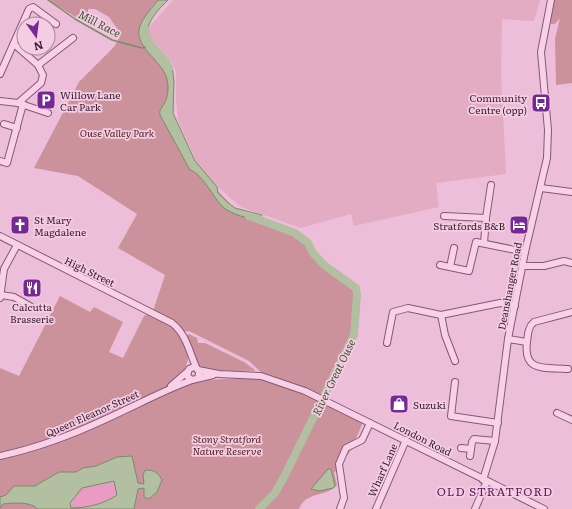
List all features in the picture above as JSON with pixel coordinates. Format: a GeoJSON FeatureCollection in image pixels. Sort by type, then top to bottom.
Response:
{"type":"FeatureCollection","features":[{"type":"Feature","properties":{"kind":"street","name":"Deanshanger Road"},"geometry":{"type":"LineString","coordinates":[[475,509],[485,480],[495,441],[508,339],[525,252],[547,158],[548,130],[541,52],[551,0]]}},
{"type":"Feature","properties":{"kind":"street"},"geometry":{"type":"LineString","coordinates":[[27,16],[30,9],[33,7],[46,16]]}},
{"type":"Feature","properties":{"kind":"street"},"geometry":{"type":"LineString","coordinates":[[0,74],[16,40]]}},
{"type":"Feature","properties":{"kind":"street"},"geometry":{"type":"LineString","coordinates":[[38,65],[70,40],[72,47]]}},
{"type":"Feature","properties":{"kind":"street"},"geometry":{"type":"LineString","coordinates":[[0,161],[7,163],[17,128],[21,103],[41,82],[44,75],[38,65],[14,44]]}},
{"type":"Feature","properties":{"kind":"street"},"geometry":{"type":"LineString","coordinates":[[0,101],[21,103],[48,113]]}},
{"type":"Feature","properties":{"kind":"street"},"geometry":{"type":"LineString","coordinates":[[4,124],[17,128]]}},
{"type":"Feature","properties":{"kind":"street"},"geometry":{"type":"LineString","coordinates":[[484,243],[490,185]]}},
{"type":"Feature","properties":{"kind":"street"},"geometry":{"type":"LineString","coordinates":[[541,188],[572,192]]}},
{"type":"Feature","properties":{"kind":"street"},"geometry":{"type":"LineString","coordinates":[[444,216],[486,218]]}},
{"type":"Feature","properties":{"kind":"street","name":"High Street"},"geometry":{"type":"LineString","coordinates":[[0,236],[172,323],[181,332],[190,353]]}},
{"type":"Feature","properties":{"kind":"street"},"geometry":{"type":"LineString","coordinates":[[440,265],[469,271],[476,242],[525,252]]}},
{"type":"Feature","properties":{"kind":"street"},"geometry":{"type":"LineString","coordinates":[[17,245],[4,269],[0,296],[14,297],[30,306]]}},
{"type":"Feature","properties":{"kind":"street"},"geometry":{"type":"LineString","coordinates":[[450,267],[454,248]]}},
{"type":"Feature","properties":{"kind":"street"},"geometry":{"type":"LineString","coordinates":[[523,266],[544,266],[564,262],[572,263]]}},
{"type":"Feature","properties":{"kind":"street"},"geometry":{"type":"LineString","coordinates":[[387,343],[393,312],[408,308],[441,315],[500,303],[515,306]]}},
{"type":"Feature","properties":{"kind":"street"},"geometry":{"type":"LineString","coordinates":[[568,369],[536,366],[530,362],[526,353],[528,331],[534,322],[572,312]]}},
{"type":"Feature","properties":{"kind":"street"},"geometry":{"type":"LineString","coordinates":[[441,315],[445,335],[455,361]]}},
{"type":"Feature","properties":{"kind":"street"},"geometry":{"type":"LineString","coordinates":[[508,339],[527,342]]}},
{"type":"Feature","properties":{"kind":"street"},"geometry":{"type":"LineString","coordinates":[[190,353],[197,369],[195,379],[187,376],[190,353]]}},
{"type":"Feature","properties":{"kind":"street","name":"Queen Eleanor Street"},"geometry":{"type":"LineString","coordinates":[[167,389],[188,371],[197,369],[219,374],[261,376],[305,391],[354,414]]}},
{"type":"Feature","properties":{"kind":"street","name":"Queen Eleanor Street"},"geometry":{"type":"LineString","coordinates":[[0,456],[57,440],[107,419],[167,389],[195,379],[219,374]]}},
{"type":"Feature","properties":{"kind":"street"},"geometry":{"type":"LineString","coordinates":[[455,382],[452,416],[498,423]]}},
{"type":"Feature","properties":{"kind":"street"},"geometry":{"type":"LineString","coordinates":[[557,413],[572,420]]}},
{"type":"Feature","properties":{"kind":"street","name":"London Road"},"geometry":{"type":"LineString","coordinates":[[354,414],[544,509]]}},
{"type":"Feature","properties":{"kind":"street"},"geometry":{"type":"LineString","coordinates":[[340,509],[344,498],[339,464],[346,448],[362,440],[370,423]]}},
{"type":"Feature","properties":{"kind":"street"},"geometry":{"type":"LineString","coordinates":[[461,448],[470,452],[474,439],[495,441]]}},
{"type":"Feature","properties":{"kind":"street","name":"Wharf Lane"},"geometry":{"type":"LineString","coordinates":[[376,509],[406,440]]}},
{"type":"Feature","properties":{"kind":"shaded area"},"geometry":{"type":"Polygon","coordinates":[[[158,0],[168,0],[151,20],[147,35],[148,42],[152,50],[172,66],[174,81],[173,113],[195,161],[217,187],[218,193],[235,208],[262,215],[259,221],[232,213],[220,204],[204,181],[195,172],[190,170],[160,115],[160,111],[167,96],[168,86],[166,77],[162,69],[146,50],[139,35],[141,23],[158,0]]]}},
{"type":"Feature","properties":{"kind":"shaded area"},"geometry":{"type":"Polygon","coordinates":[[[173,0],[540,0],[534,21],[502,19],[501,75],[506,174],[436,183],[439,207],[354,226],[351,214],[301,228],[241,207],[212,182],[197,163],[178,120],[176,101],[176,72],[171,61],[150,38],[150,26],[173,0]]]}},
{"type":"Feature","properties":{"kind":"shaded area"},"geometry":{"type":"Polygon","coordinates":[[[132,456],[138,483],[144,484],[143,475],[145,470],[155,472],[162,480],[157,492],[149,499],[144,497],[144,488],[138,489],[134,509],[38,509],[34,506],[17,503],[3,504],[0,508],[0,497],[6,495],[14,486],[35,486],[59,472],[76,472],[83,468],[96,466],[117,457],[132,456]],[[114,481],[82,488],[70,503],[71,508],[95,505],[107,501],[117,495],[114,481]]]}},
{"type":"Feature","properties":{"kind":"shaded area"},"geometry":{"type":"Polygon","coordinates":[[[328,469],[331,469],[335,486],[333,488],[319,491],[311,489],[328,469]]]}},
{"type":"Feature","properties":{"kind":"green space"},"geometry":{"type":"Polygon","coordinates":[[[48,0],[167,0],[140,30],[139,37],[169,71],[173,118],[195,167],[235,209],[289,230],[354,290],[357,312],[353,339],[333,368],[320,398],[364,420],[351,450],[334,473],[337,485],[328,492],[312,496],[307,499],[302,503],[299,509],[0,509],[0,368],[19,376],[60,296],[90,312],[94,307],[123,322],[109,352],[123,358],[144,316],[153,311],[165,275],[118,248],[137,214],[78,176],[34,168],[79,82],[114,47],[119,38],[119,31],[109,17],[95,9],[88,9],[88,14],[82,21],[48,0]],[[189,331],[182,332],[190,353],[185,369],[161,392],[204,380],[266,377],[249,361],[189,331]]]}},
{"type":"Feature","properties":{"kind":"green space"},"geometry":{"type":"Polygon","coordinates":[[[554,0],[572,0],[572,83],[556,85],[555,39],[560,18],[555,24],[551,24],[550,9],[554,0]]]}},
{"type":"Feature","properties":{"kind":"green space"},"geometry":{"type":"Polygon","coordinates":[[[189,334],[197,338],[198,343],[205,343],[244,362],[255,370],[222,371],[200,366],[186,336],[189,334]]]}},
{"type":"Feature","properties":{"kind":"sand"},"geometry":{"type":"Polygon","coordinates":[[[114,481],[117,495],[95,505],[71,508],[70,503],[82,488],[114,481]]]}},
{"type":"Feature","properties":{"kind":"waterway","name":"Mill Race"},"geometry":{"type":"LineString","coordinates":[[48,0],[75,19],[112,40],[142,48],[145,47]]}},
{"type":"Feature","properties":{"kind":"waterway","name":"River Great Ouse"},"geometry":{"type":"LineString","coordinates":[[146,30],[146,36],[151,46],[163,58],[169,68]]}},
{"type":"Feature","properties":{"kind":"waterway","name":"River Great Ouse"},"geometry":{"type":"LineString","coordinates":[[249,216],[295,233],[308,243],[313,253],[324,265],[356,288],[357,295],[354,335],[284,477],[275,493],[259,509]]}},
{"type":"Feature","properties":{"kind":"place","name":"Willow Lane Car Park"},"geometry":{"type":"Point","coordinates":[46,100]}},
{"type":"Feature","properties":{"kind":"place","name":"Community Centre (opp)"},"geometry":{"type":"Point","coordinates":[541,103]}},
{"type":"Feature","properties":{"kind":"place","name":"St Mary Magdalene"},"geometry":{"type":"Point","coordinates":[20,225]}},
{"type":"Feature","properties":{"kind":"place","name":"Stratfords B&B"},"geometry":{"type":"Point","coordinates":[519,225]}},
{"type":"Feature","properties":{"kind":"place","name":"Calcutta Brasserie"},"geometry":{"type":"Point","coordinates":[32,288]}},
{"type":"Feature","properties":{"kind":"place","name":"Suzuki"},"geometry":{"type":"Point","coordinates":[399,404]}},
{"type":"Feature","properties":{"kind":"district","name":"OLD STRATFORD"},"geometry":{"type":"Point","coordinates":[495,491]}},
{"type":"Feature","properties":{"kind":"park label","name":"Ouse Valley Park"},"geometry":{"type":"Point","coordinates":[117,132]}},
{"type":"Feature","properties":{"kind":"park label","name":"Stony Stratford Nature Reserve"},"geometry":{"type":"Point","coordinates":[227,444]}}]}
